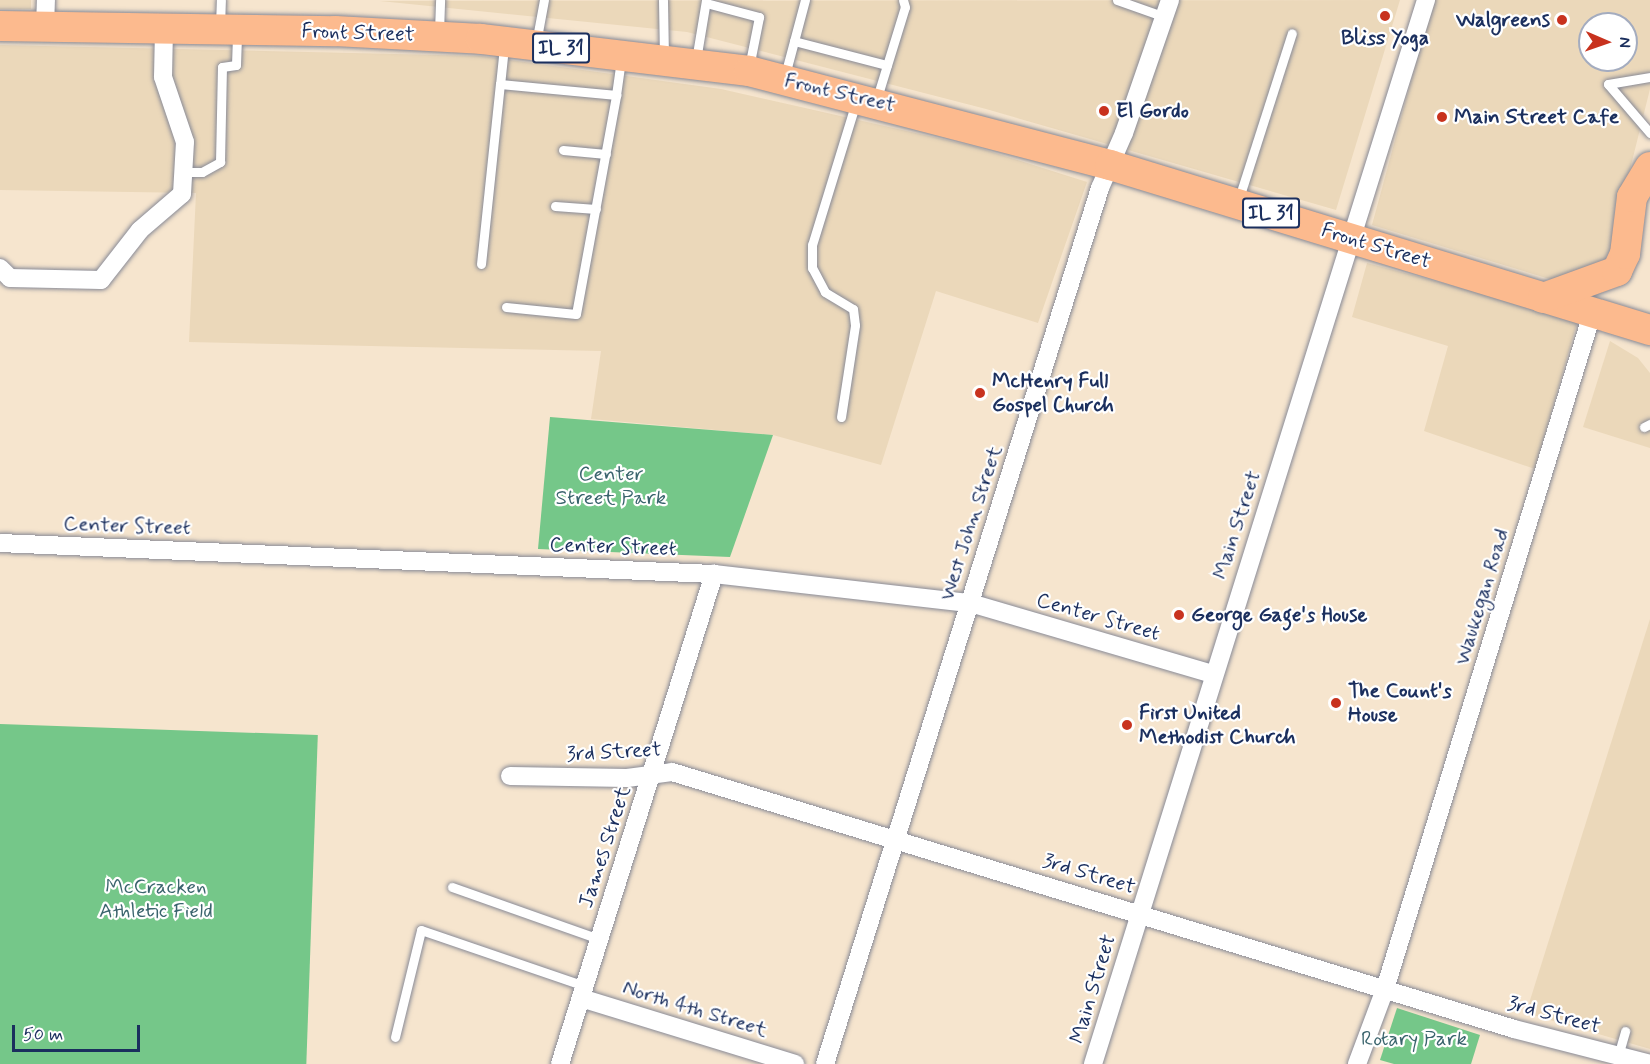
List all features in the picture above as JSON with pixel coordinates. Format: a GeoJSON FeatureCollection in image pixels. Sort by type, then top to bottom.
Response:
{"type":"FeatureCollection","features":[{"type":"Feature","properties":{"kind":"main road","name":"Front Street"},"geometry":{"type":"LineString","coordinates":[[0,26],[45,13],[164,30],[335,31],[504,42],[749,71],[867,99],[1110,165],[1650,330]]}},
{"type":"Feature","properties":{"kind":"main road"},"geometry":{"type":"LineString","coordinates":[[1650,167],[1650,177]]}},
{"type":"Feature","properties":{"kind":"main road"},"geometry":{"type":"LineString","coordinates":[[1543,298],[1617,271],[1625,254],[1632,197],[1650,167]]}},
{"type":"Feature","properties":{"kind":"street","name":"Main Street"},"geometry":{"type":"LineString","coordinates":[[1093,1064],[1213,674],[1426,0]]}},
{"type":"Feature","properties":{"kind":"street","name":"West John Street"},"geometry":{"type":"LineString","coordinates":[[825,1064],[1110,165],[1168,8]]}},
{"type":"Feature","properties":{"kind":"street"},"geometry":{"type":"LineString","coordinates":[[5,273],[101,280],[140,230],[182,194],[185,174],[185,142],[163,78],[164,30]]}},
{"type":"Feature","properties":{"kind":"street","name":"Waukegan Road"},"geometry":{"type":"LineString","coordinates":[[1357,1064],[1385,989],[1592,314]]}},
{"type":"Feature","properties":{"kind":"street","name":"Center Street"},"geometry":{"type":"LineString","coordinates":[[0,543],[714,574],[970,603],[1213,674]]}},
{"type":"Feature","properties":{"kind":"street","name":"James Street"},"geometry":{"type":"LineString","coordinates":[[560,1064],[714,574]]}},
{"type":"Feature","properties":{"kind":"street","name":"3rd Street"},"geometry":{"type":"LineString","coordinates":[[510,776],[627,778],[672,772],[896,837],[1385,989],[1650,1064]]}},
{"type":"Feature","properties":{"kind":"street","name":"North 4th Street"},"geometry":{"type":"LineString","coordinates":[[583,992],[795,1064]]}},
{"type":"Feature","properties":{"kind":"lane"},"geometry":{"type":"LineString","coordinates":[[185,174],[202,172],[220,162],[222,67],[236,65],[221,0]]}},
{"type":"Feature","properties":{"kind":"lane"},"geometry":{"type":"LineString","coordinates":[[438,37],[440,0]]}},
{"type":"Feature","properties":{"kind":"lane"},"geometry":{"type":"LineString","coordinates":[[535,45],[544,0]]}},
{"type":"Feature","properties":{"kind":"lane"},"geometry":{"type":"LineString","coordinates":[[663,0],[664,60]]}},
{"type":"Feature","properties":{"kind":"lane"},"geometry":{"type":"LineString","coordinates":[[784,81],[805,0]]}},
{"type":"Feature","properties":{"kind":"lane"},"geometry":{"type":"LineString","coordinates":[[841,417],[855,325],[853,309],[825,292],[812,268],[812,245],[867,99],[887,65],[905,7],[903,0]]}},
{"type":"Feature","properties":{"kind":"lane"},"geometry":{"type":"LineString","coordinates":[[1117,0],[1168,8]]}},
{"type":"Feature","properties":{"kind":"lane"},"geometry":{"type":"LineString","coordinates":[[695,64],[706,2],[759,16],[749,71]]}},
{"type":"Feature","properties":{"kind":"lane"},"geometry":{"type":"LineString","coordinates":[[1238,203],[1292,33]]}},
{"type":"Feature","properties":{"kind":"lane"},"geometry":{"type":"LineString","coordinates":[[794,41],[887,65]]}},
{"type":"Feature","properties":{"kind":"lane"},"geometry":{"type":"LineString","coordinates":[[481,264],[504,42]]}},
{"type":"Feature","properties":{"kind":"lane"},"geometry":{"type":"LineString","coordinates":[[506,307],[576,314],[622,55]]}},
{"type":"Feature","properties":{"kind":"lane"},"geometry":{"type":"LineString","coordinates":[[1650,77],[1608,84],[1650,133]]}},
{"type":"Feature","properties":{"kind":"lane"},"geometry":{"type":"LineString","coordinates":[[501,84],[616,94]]}},
{"type":"Feature","properties":{"kind":"lane"},"geometry":{"type":"LineString","coordinates":[[563,150],[606,154]]}},
{"type":"Feature","properties":{"kind":"lane"},"geometry":{"type":"LineString","coordinates":[[555,206],[596,209]]}},
{"type":"Feature","properties":{"kind":"lane"},"geometry":{"type":"LineString","coordinates":[[452,887],[599,939]]}},
{"type":"Feature","properties":{"kind":"lane"},"geometry":{"type":"LineString","coordinates":[[395,1037],[421,930],[583,992]]}},
{"type":"Feature","properties":{"kind":"lane"},"geometry":{"type":"LineString","coordinates":[[1618,1056],[1626,1031]]}},
{"type":"Feature","properties":{"kind":"shaded area"},"geometry":{"type":"Polygon","coordinates":[[[0,0],[31,0],[31,9],[0,9],[0,0]]]}},
{"type":"Feature","properties":{"kind":"shaded area"},"geometry":{"type":"Polygon","coordinates":[[[1400,0],[1336,210],[986,109],[687,32],[380,1],[1400,0]]]}},
{"type":"Feature","properties":{"kind":"shaded area"},"geometry":{"type":"Polygon","coordinates":[[[1433,0],[1650,0],[1650,89],[1599,294],[1372,225],[1433,0]]]}},
{"type":"Feature","properties":{"kind":"shaded area"},"geometry":{"type":"Polygon","coordinates":[[[0,45],[481,56],[721,89],[973,146],[1087,182],[1038,323],[936,291],[881,465],[773,435],[591,419],[601,351],[189,342],[196,193],[0,190],[0,45]]]}},
{"type":"Feature","properties":{"kind":"shaded area"},"geometry":{"type":"Polygon","coordinates":[[[1367,263],[1578,319],[1535,469],[1424,431],[1448,346],[1352,317],[1367,263]]]}},
{"type":"Feature","properties":{"kind":"shaded area"},"geometry":{"type":"Polygon","coordinates":[[[1610,341],[1638,358],[1650,373],[1650,448],[1583,427],[1610,341]]]}},
{"type":"Feature","properties":{"kind":"shaded area"},"geometry":{"type":"Polygon","coordinates":[[[1650,619],[1650,1049],[1526,1013],[1650,619]]]}},
{"type":"Feature","properties":{"kind":"green space","name":"Center Street Park"},"geometry":{"type":"Polygon","coordinates":[[[550,417],[773,435],[730,557],[538,549],[550,417]]]}},
{"type":"Feature","properties":{"kind":"green space","name":"McCracken Athletic Field"},"geometry":{"type":"Polygon","coordinates":[[[0,724],[318,735],[306,1064],[0,1064],[0,724]]]}},
{"type":"Feature","properties":{"kind":"green space","name":"Rotary Park"},"geometry":{"type":"Polygon","coordinates":[[[1397,1008],[1480,1035],[1471,1064],[1394,1064],[1380,1060],[1397,1008]]]}},
{"type":"Feature","properties":{"kind":"place","name":"Bliss Yoga"},"geometry":{"type":"Point","coordinates":[1385,16]}},
{"type":"Feature","properties":{"kind":"place","name":"Walgreens"},"geometry":{"type":"Point","coordinates":[1562,20]}},
{"type":"Feature","properties":{"kind":"place","name":"El Gordo"},"geometry":{"type":"Point","coordinates":[1104,111]}},
{"type":"Feature","properties":{"kind":"place","name":"Main Street Cafe"},"geometry":{"type":"Point","coordinates":[1442,117]}},
{"type":"Feature","properties":{"kind":"place","name":"McHenry Full Gospel Church"},"geometry":{"type":"Point","coordinates":[980,393]}},
{"type":"Feature","properties":{"kind":"place","name":"George Gage's House"},"geometry":{"type":"Point","coordinates":[1179,615]}},
{"type":"Feature","properties":{"kind":"place","name":"The Count's House"},"geometry":{"type":"Point","coordinates":[1336,703]}},
{"type":"Feature","properties":{"kind":"place","name":"First United Methodist Church"},"geometry":{"type":"Point","coordinates":[1127,725]}}]}
